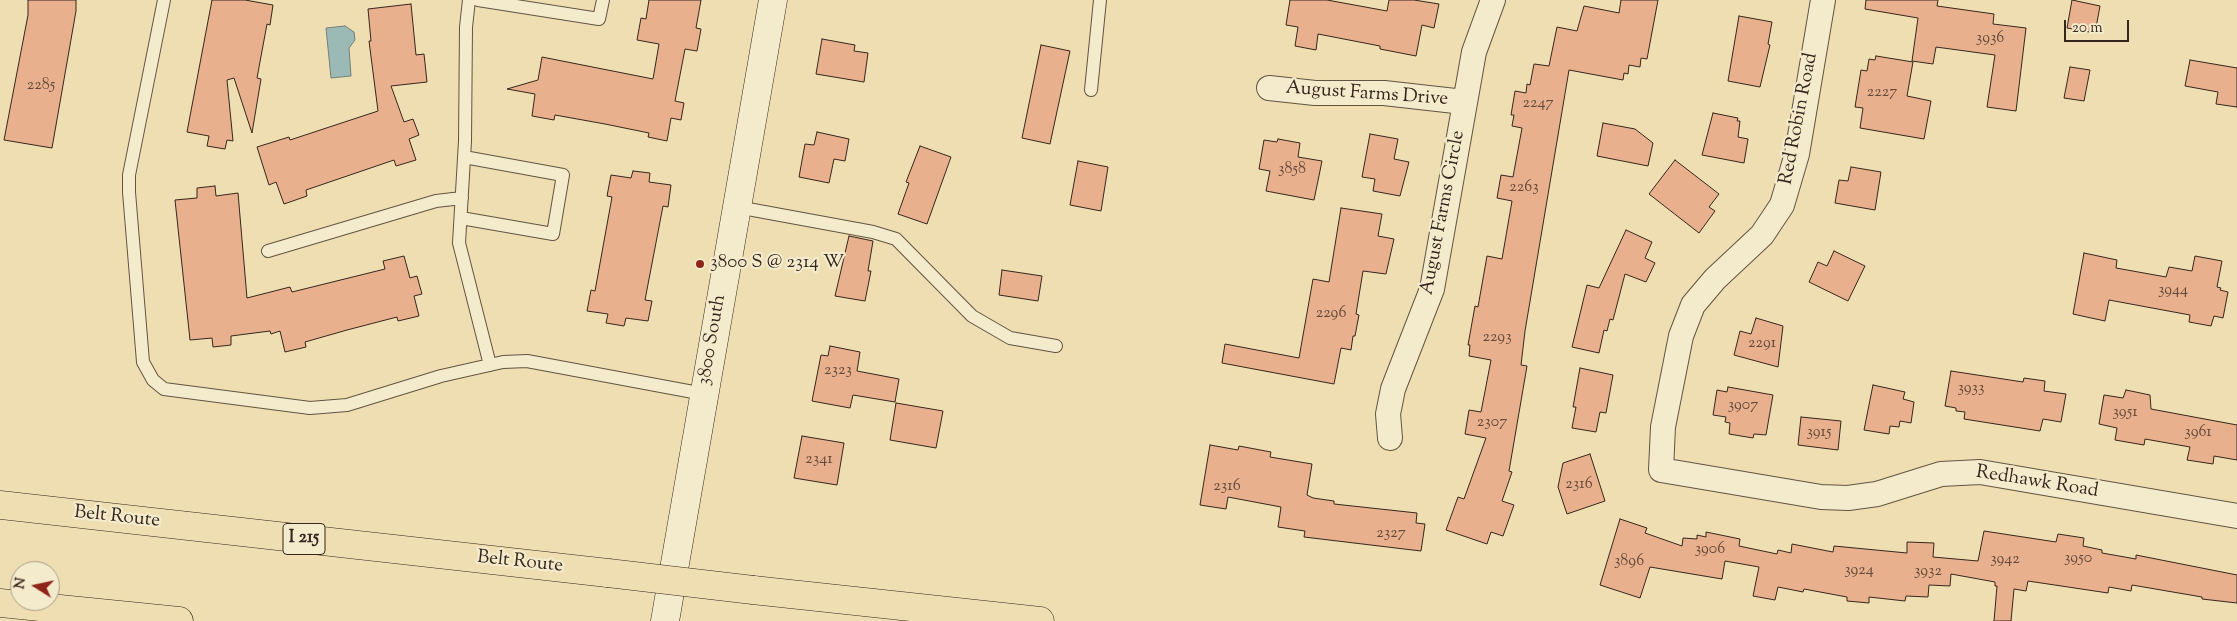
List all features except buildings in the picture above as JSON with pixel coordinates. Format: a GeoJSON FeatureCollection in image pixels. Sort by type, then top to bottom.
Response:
{"type":"FeatureCollection","features":[{"type":"Feature","properties":{"kind":"highway","name":"Belt Route"},"geometry":{"type":"LineString","coordinates":[[0,505],[1040,621]]}},
{"type":"Feature","properties":{"kind":"highway"},"geometry":{"type":"LineString","coordinates":[[0,603],[179,621]]}},
{"type":"Feature","properties":{"kind":"street","name":"3800 South"},"geometry":{"type":"LineString","coordinates":[[664,621],[774,0]]}},
{"type":"Feature","properties":{"kind":"street","name":"August Farms Circle"},"geometry":{"type":"LineString","coordinates":[[1390,438],[1388,414],[1393,390],[1432,290],[1438,265],[1464,102],[1474,52],[1493,0]]}},
{"type":"Feature","properties":{"kind":"street","name":"Red Robin Road"},"geometry":{"type":"LineString","coordinates":[[1661,470],[1663,427],[1677,354],[1681,336],[1693,305],[1715,279],[1762,235],[1782,205],[1797,154],[1823,0]]}},
{"type":"Feature","properties":{"kind":"street","name":"August Farms Drive"},"geometry":{"type":"LineString","coordinates":[[1269,88],[1315,94],[1384,92],[1464,102]]}},
{"type":"Feature","properties":{"kind":"street","name":"Redhawk Road"},"geometry":{"type":"LineString","coordinates":[[1661,470],[1821,497],[1848,498],[1877,494],[1941,474],[1980,472],[2237,516]]}},
{"type":"Feature","properties":{"kind":"lane"},"geometry":{"type":"LineString","coordinates":[[164,0],[129,175],[128,192],[143,362],[153,380],[164,389],[310,408],[347,405],[441,376],[503,362],[527,361],[704,394]]}},
{"type":"Feature","properties":{"kind":"lane"},"geometry":{"type":"LineString","coordinates":[[469,0],[466,27],[464,157],[459,242],[490,365]]}},
{"type":"Feature","properties":{"kind":"lane"},"geometry":{"type":"LineString","coordinates":[[478,0],[599,19],[602,0]]}},
{"type":"Feature","properties":{"kind":"lane"},"geometry":{"type":"LineString","coordinates":[[1091,90],[1100,0]]}},
{"type":"Feature","properties":{"kind":"lane"},"geometry":{"type":"LineString","coordinates":[[461,218],[553,234],[563,175],[464,157]]}},
{"type":"Feature","properties":{"kind":"lane"},"geometry":{"type":"LineString","coordinates":[[268,251],[436,201],[462,198]]}},
{"type":"Feature","properties":{"kind":"lane"},"geometry":{"type":"LineString","coordinates":[[737,207],[873,232],[896,239],[972,316],[1010,338],[1056,346]]}},
{"type":"Feature","properties":{"kind":"water"},"geometry":{"type":"Polygon","coordinates":[[[345,26],[354,32],[355,40],[349,48],[351,76],[331,78],[326,28],[345,26]]]}},
{"type":"Feature","properties":{"kind":"place","name":"3800 S @ 2314 W"},"geometry":{"type":"Point","coordinates":[700,264]}}]}
